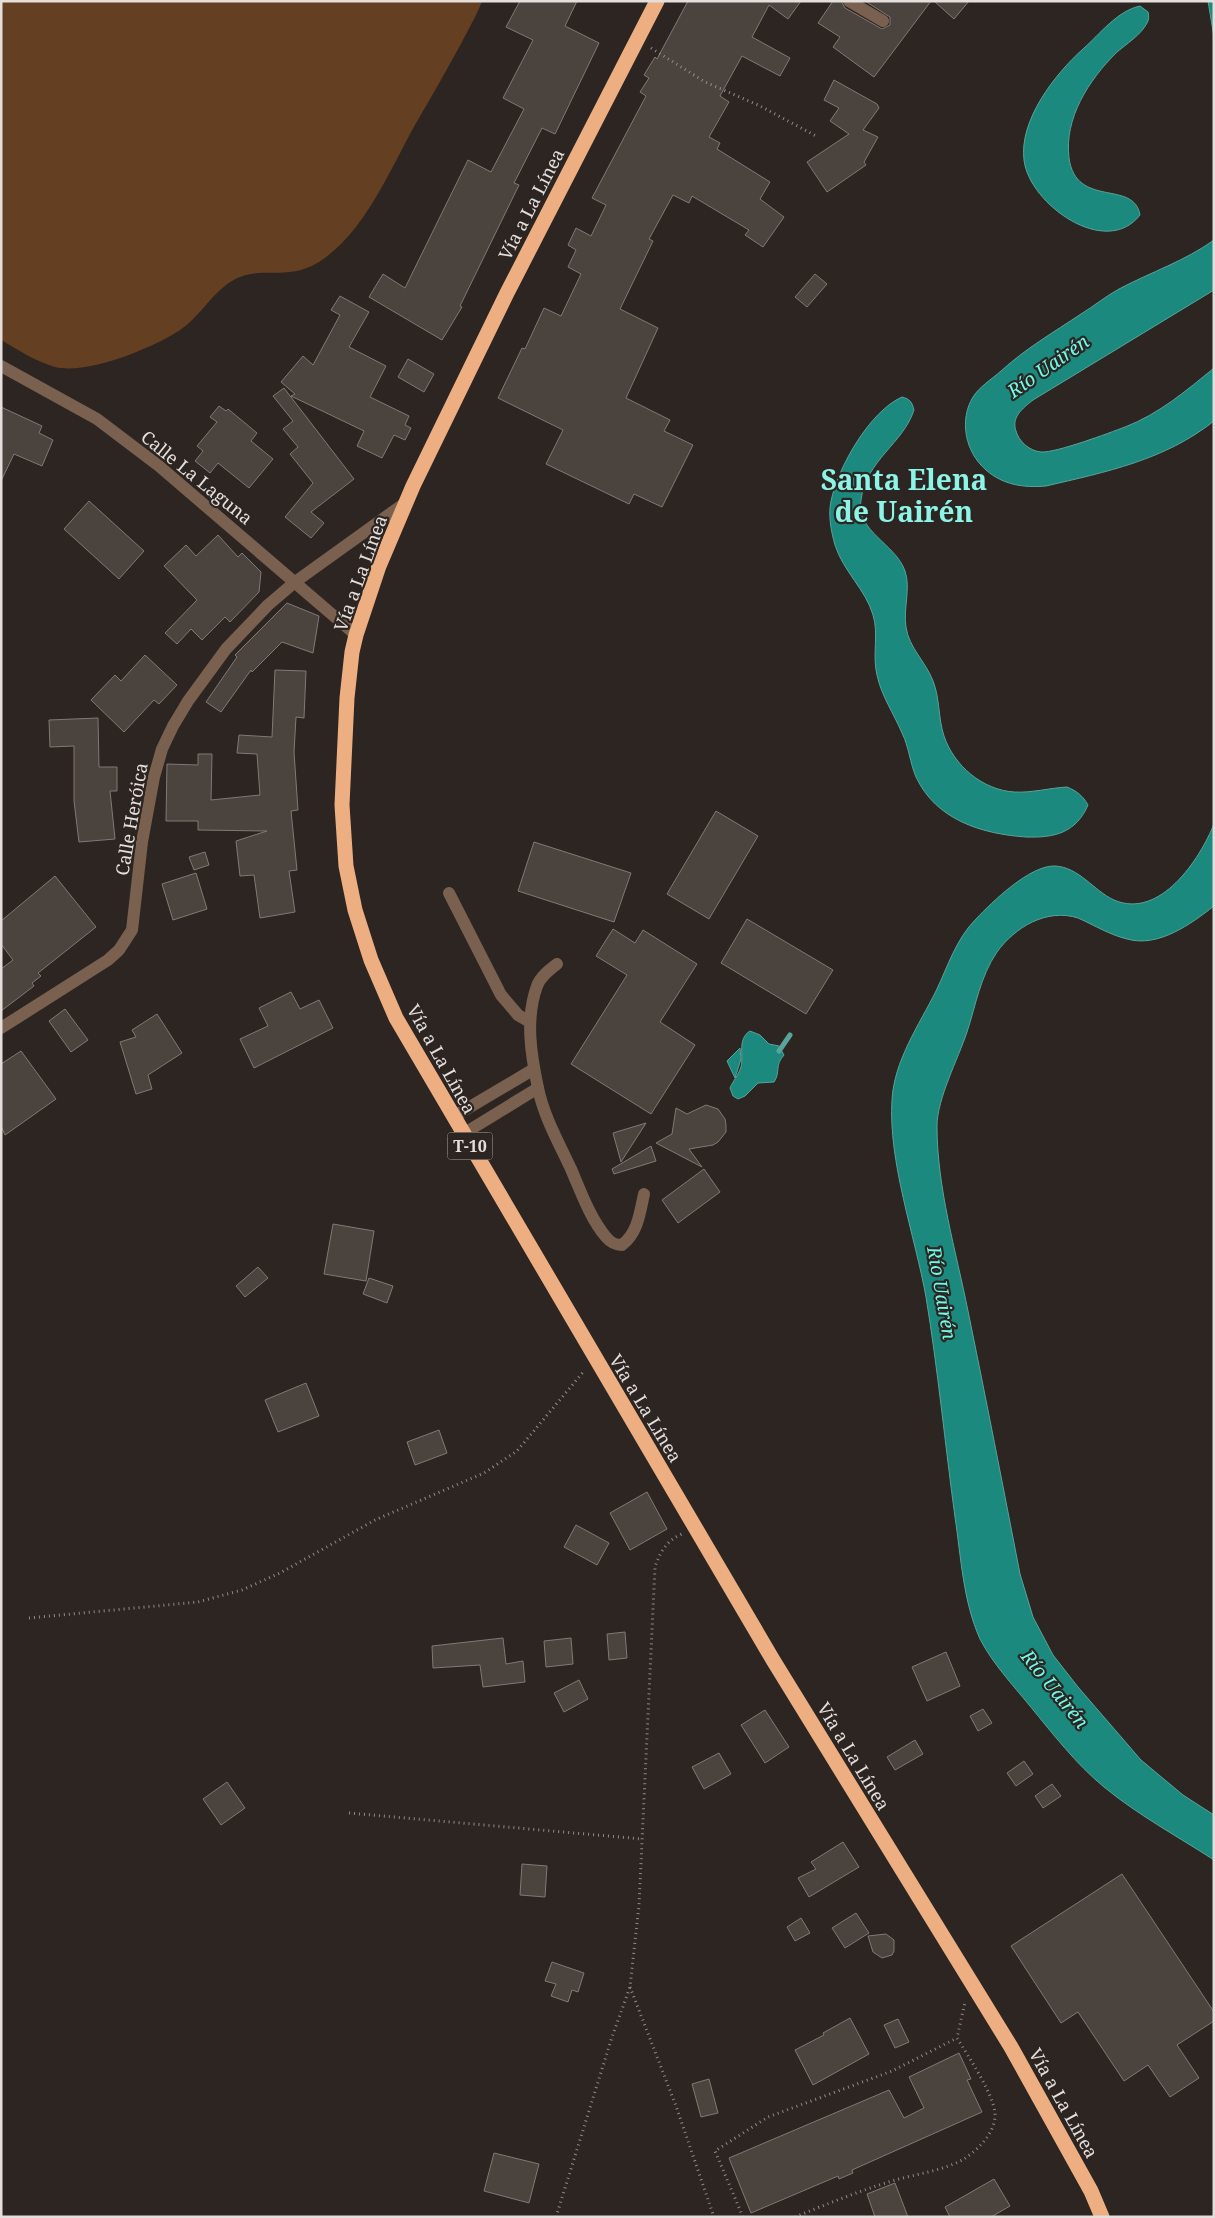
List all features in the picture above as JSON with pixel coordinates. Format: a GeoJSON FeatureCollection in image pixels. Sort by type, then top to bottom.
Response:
{"type":"FeatureCollection","features":[{"type":"Feature","properties":{"kind":"highway","name":"Vía a La Línea"},"geometry":{"type":"LineString","coordinates":[[657,1],[507,293],[406,503],[379,566],[356,635],[352,652],[347,698],[342,805],[348,875],[355,910],[371,960],[396,1018],[453,1118],[696,1529],[1012,2047],[1091,2191],[1102,2217]]}},
{"type":"Feature","properties":{"kind":"street"},"geometry":{"type":"LineString","coordinates":[[849,1],[884,20]]}},
{"type":"Feature","properties":{"kind":"street","name":"Calle La Laguna"},"geometry":{"type":"LineString","coordinates":[[1,366],[104,425],[166,472],[356,635]]}},
{"type":"Feature","properties":{"kind":"street","name":"Calle Heróica"},"geometry":{"type":"LineString","coordinates":[[1,1028],[108,960],[129,938],[134,919],[147,807],[162,749],[173,726],[226,649],[268,605],[295,582],[406,503]]}},
{"type":"Feature","properties":{"kind":"street"},"geometry":{"type":"LineString","coordinates":[[449,893],[501,995],[518,1015],[530,1022]]}},
{"type":"Feature","properties":{"kind":"street"},"geometry":{"type":"LineString","coordinates":[[557,964],[541,978],[537,985],[530,1022],[534,1068],[542,1106],[588,1208],[611,1242],[616,1245],[627,1241],[636,1226],[644,1194]]}},
{"type":"Feature","properties":{"kind":"street"},"geometry":{"type":"LineString","coordinates":[[453,1118],[534,1068]]}},
{"type":"Feature","properties":{"kind":"street"},"geometry":{"type":"LineString","coordinates":[[463,1134],[538,1088]]}},
{"type":"Feature","properties":{"kind":"path"},"geometry":{"type":"LineString","coordinates":[[638,39],[705,82],[760,106],[816,136]]}},
{"type":"Feature","properties":{"kind":"path"},"geometry":{"type":"LineString","coordinates":[[29,1618],[198,1602],[242,1590],[280,1573],[375,1520],[484,1472],[517,1451],[544,1421],[594,1358]]}},
{"type":"Feature","properties":{"kind":"path"},"geometry":{"type":"LineString","coordinates":[[556,2217],[612,2037],[630,1987],[639,1906],[655,1567],[660,1553],[667,1544],[677,1536],[696,1529]]}},
{"type":"Feature","properties":{"kind":"path"},"geometry":{"type":"LineString","coordinates":[[349,1813],[642,1839]]}},
{"type":"Feature","properties":{"kind":"path"},"geometry":{"type":"LineString","coordinates":[[795,2217],[877,2185],[941,2168],[963,2159],[978,2148],[993,2126],[995,2113],[990,2098],[957,2038],[969,1979]]}},
{"type":"Feature","properties":{"kind":"path"},"geometry":{"type":"LineString","coordinates":[[630,1987],[676,2106],[714,2217]]}},
{"type":"Feature","properties":{"kind":"path"},"geometry":{"type":"LineString","coordinates":[[743,2217],[715,2151],[768,2117],[892,2071],[957,2038]]}},
{"type":"Feature","properties":{"kind":"shaded area"},"geometry":{"type":"Polygon","coordinates":[[[1,1],[482,1],[462,42],[388,176],[364,215],[336,249],[319,262],[294,272],[249,274],[238,278],[220,290],[180,330],[137,352],[101,364],[68,368],[55,367],[41,362],[1,340],[1,1]]]}},
{"type":"Feature","properties":{"kind":"water"},"geometry":{"type":"Polygon","coordinates":[[[1208,1],[1214,1],[1214,37],[1208,1]]]}},
{"type":"Feature","properties":{"kind":"water"},"geometry":{"type":"Polygon","coordinates":[[[1140,6],[1148,12],[1148,22],[1106,64],[1088,88],[1075,114],[1068,143],[1069,158],[1074,174],[1082,183],[1093,189],[1127,198],[1136,204],[1140,215],[1125,227],[1108,231],[1090,229],[1071,220],[1054,208],[1039,193],[1029,177],[1024,160],[1027,129],[1041,99],[1072,59],[1116,18],[1140,6]]]}},
{"type":"Feature","properties":{"kind":"water","name":"Río Uairén"},"geometry":{"type":"Polygon","coordinates":[[[1214,240],[1214,290],[1033,400],[1019,413],[1015,426],[1020,439],[1033,450],[1041,452],[1070,446],[1137,422],[1172,401],[1214,368],[1214,421],[1176,446],[1155,455],[1113,470],[1046,486],[1030,486],[1007,482],[993,475],[979,463],[969,445],[965,425],[969,406],[979,390],[1030,348],[1109,295],[1191,254],[1214,240]]]}},
{"type":"Feature","properties":{"kind":"water"},"geometry":{"type":"Polygon","coordinates":[[[902,397],[910,401],[914,410],[902,433],[877,463],[864,486],[861,511],[864,521],[894,553],[905,571],[907,584],[905,620],[908,635],[910,642],[933,681],[944,736],[955,757],[971,774],[991,787],[1014,792],[1067,787],[1074,790],[1088,805],[1077,822],[1070,828],[1055,835],[1026,837],[977,828],[948,814],[935,804],[916,777],[904,738],[881,690],[875,660],[875,622],[870,606],[843,563],[835,545],[831,529],[830,506],[841,472],[857,442],[878,414],[902,397]]]}},
{"type":"Feature","properties":{"kind":"water","name":"Río Uairén"},"geometry":{"type":"Polygon","coordinates":[[[1214,824],[1214,906],[1185,927],[1162,937],[1139,941],[1114,935],[1078,918],[1055,916],[1033,922],[1022,928],[1004,943],[991,962],[982,981],[967,1032],[940,1104],[937,1126],[940,1173],[948,1219],[975,1344],[1020,1574],[1033,1617],[1053,1655],[1141,1760],[1183,1795],[1214,1815],[1214,1860],[1130,1807],[1084,1769],[1010,1682],[980,1639],[970,1610],[963,1579],[926,1297],[903,1198],[894,1148],[892,1100],[897,1071],[902,1057],[958,944],[969,927],[992,903],[1034,871],[1055,866],[1072,870],[1114,900],[1131,904],[1147,901],[1162,894],[1176,883],[1199,853],[1214,824]]]}},
{"type":"Feature","properties":{"kind":"water"},"geometry":{"type":"Polygon","coordinates":[[[750,1031],[760,1035],[769,1044],[779,1046],[784,1055],[779,1062],[774,1082],[758,1083],[745,1096],[738,1099],[733,1096],[730,1088],[741,1067],[742,1043],[746,1034],[750,1031]]]}},
{"type":"Feature","properties":{"kind":"water"},"geometry":{"type":"Polygon","coordinates":[[[740,1048],[741,1059],[735,1078],[727,1061],[740,1048]]]}},
{"type":"Feature","properties":{"kind":"building"},"geometry":{"type":"Polygon","coordinates":[[[520,1],[577,1],[565,26],[599,43],[555,134],[542,128],[514,183],[519,185],[460,306],[462,307],[442,340],[369,297],[383,274],[405,288],[468,160],[491,172],[524,109],[503,98],[533,40],[506,27],[520,1]]]}},
{"type":"Feature","properties":{"kind":"building"},"geometry":{"type":"Polygon","coordinates":[[[688,1],[801,1],[788,19],[769,5],[752,37],[790,58],[780,76],[742,56],[720,96],[729,102],[709,137],[720,143],[717,149],[770,182],[760,199],[784,217],[763,247],[745,235],[749,230],[692,196],[689,203],[673,195],[649,239],[653,241],[620,309],[658,328],[626,398],[670,420],[664,431],[693,445],[662,507],[634,494],[629,504],[546,464],[563,430],[498,398],[522,348],[525,349],[544,308],[561,316],[581,274],[568,267],[576,250],[568,245],[576,228],[591,236],[606,205],[592,198],[646,96],[640,92],[649,78],[644,75],[655,57],[657,59],[688,1]]]}},
{"type":"Feature","properties":{"kind":"building"},"geometry":{"type":"Polygon","coordinates":[[[833,1],[841,1],[845,8],[882,29],[890,25],[890,17],[865,1],[931,1],[874,77],[833,47],[840,37],[818,23],[833,1]]]}},
{"type":"Feature","properties":{"kind":"building"},"geometry":{"type":"Polygon","coordinates":[[[934,1],[969,1],[954,19],[934,1]]]}},
{"type":"Feature","properties":{"kind":"building"},"geometry":{"type":"Polygon","coordinates":[[[834,80],[877,104],[879,108],[863,130],[878,137],[864,162],[866,165],[827,192],[807,162],[849,134],[830,121],[839,108],[824,100],[834,80]]]}},
{"type":"Feature","properties":{"kind":"building"},"geometry":{"type":"Polygon","coordinates":[[[815,274],[827,284],[807,307],[795,297],[815,274]]]}},
{"type":"Feature","properties":{"kind":"building"},"geometry":{"type":"Polygon","coordinates":[[[340,296],[369,312],[349,347],[386,366],[370,397],[409,416],[405,425],[411,428],[405,440],[394,435],[382,458],[357,446],[364,431],[291,396],[295,394],[281,382],[303,356],[313,365],[340,315],[331,310],[340,296]]]}},
{"type":"Feature","properties":{"kind":"building"},"geometry":{"type":"Polygon","coordinates":[[[408,359],[434,374],[424,392],[398,377],[408,359]]]}},
{"type":"Feature","properties":{"kind":"building"},"geometry":{"type":"Polygon","coordinates":[[[284,388],[354,479],[311,512],[324,523],[311,538],[285,517],[313,483],[290,454],[298,447],[283,429],[293,421],[273,396],[284,388]]]}},
{"type":"Feature","properties":{"kind":"building"},"geometry":{"type":"Polygon","coordinates":[[[219,406],[226,411],[228,409],[257,433],[251,441],[273,459],[249,488],[218,463],[210,473],[195,461],[203,451],[197,446],[217,422],[210,417],[219,406]]]}},
{"type":"Feature","properties":{"kind":"building"},"geometry":{"type":"Polygon","coordinates":[[[1,407],[42,426],[39,433],[53,440],[42,466],[14,454],[1,481],[1,407]]]}},
{"type":"Feature","properties":{"kind":"building"},"geometry":{"type":"Polygon","coordinates":[[[89,501],[144,551],[119,579],[64,529],[89,501]]]}},
{"type":"Feature","properties":{"kind":"building"},"geometry":{"type":"Polygon","coordinates":[[[218,535],[238,557],[242,553],[261,572],[259,592],[230,622],[225,617],[202,640],[191,629],[177,644],[165,633],[197,600],[164,566],[186,545],[196,556],[218,535]]]}},
{"type":"Feature","properties":{"kind":"building"},"geometry":{"type":"Polygon","coordinates":[[[287,603],[319,616],[313,653],[282,642],[252,672],[251,670],[221,712],[206,702],[237,657],[235,655],[287,603]]]}},
{"type":"Feature","properties":{"kind":"building"},"geometry":{"type":"Polygon","coordinates":[[[145,655],[177,685],[159,704],[154,700],[124,732],[91,700],[115,675],[121,681],[145,655]]]}},
{"type":"Feature","properties":{"kind":"building"},"geometry":{"type":"Polygon","coordinates":[[[275,670],[306,671],[304,718],[296,717],[294,752],[298,810],[291,811],[297,870],[289,871],[295,912],[260,918],[254,875],[240,876],[236,841],[267,831],[198,830],[198,821],[166,821],[167,764],[198,765],[198,754],[212,754],[211,800],[260,795],[257,754],[237,753],[239,735],[272,737],[275,670]]]}},
{"type":"Feature","properties":{"kind":"building"},"geometry":{"type":"Polygon","coordinates":[[[98,718],[99,767],[117,767],[117,791],[110,791],[115,839],[79,842],[74,801],[74,746],[50,747],[49,720],[98,718]]]}},
{"type":"Feature","properties":{"kind":"building"},"geometry":{"type":"Polygon","coordinates":[[[716,811],[758,836],[709,919],[667,894],[716,811]]]}},
{"type":"Feature","properties":{"kind":"building"},"geometry":{"type":"Polygon","coordinates":[[[534,842],[631,873],[614,922],[518,891],[534,842]]]}},
{"type":"Feature","properties":{"kind":"building"},"geometry":{"type":"Polygon","coordinates":[[[205,852],[209,865],[194,870],[189,857],[205,852]]]}},
{"type":"Feature","properties":{"kind":"building"},"geometry":{"type":"Polygon","coordinates":[[[196,873],[207,909],[173,920],[162,884],[196,873]]]}},
{"type":"Feature","properties":{"kind":"building"},"geometry":{"type":"Polygon","coordinates":[[[55,876],[96,927],[38,973],[41,976],[32,983],[34,986],[1,1011],[1,969],[13,960],[1,944],[1,921],[55,876]]]}},
{"type":"Feature","properties":{"kind":"building"},"geometry":{"type":"Polygon","coordinates":[[[747,919],[833,970],[806,1014],[721,963],[747,919]]]}},
{"type":"Feature","properties":{"kind":"building"},"geometry":{"type":"Polygon","coordinates":[[[613,929],[635,943],[643,930],[697,964],[660,1022],[695,1045],[651,1114],[571,1064],[627,975],[596,956],[613,929]]]}},
{"type":"Feature","properties":{"kind":"building"},"geometry":{"type":"Polygon","coordinates":[[[291,992],[300,1009],[319,1000],[333,1028],[254,1068],[240,1039],[268,1026],[259,1008],[291,992]]]}},
{"type":"Feature","properties":{"kind":"building"},"geometry":{"type":"Polygon","coordinates":[[[65,1009],[88,1040],[71,1052],[49,1021],[65,1009]]]}},
{"type":"Feature","properties":{"kind":"building"},"geometry":{"type":"Polygon","coordinates":[[[157,1014],[182,1053],[148,1075],[152,1089],[136,1094],[120,1042],[136,1037],[132,1030],[157,1014]]]}},
{"type":"Feature","properties":{"kind":"building"},"geometry":{"type":"Polygon","coordinates":[[[21,1051],[56,1099],[5,1135],[1,1126],[1,1064],[21,1051]]]}},
{"type":"Feature","properties":{"kind":"building"},"geometry":{"type":"Polygon","coordinates":[[[706,1105],[718,1109],[725,1119],[726,1132],[713,1145],[689,1149],[702,1167],[656,1143],[672,1134],[676,1108],[687,1114],[706,1105]]]}},
{"type":"Feature","properties":{"kind":"building"},"geometry":{"type":"Polygon","coordinates":[[[646,1123],[621,1162],[613,1133],[646,1123]]]}},
{"type":"Feature","properties":{"kind":"building"},"geometry":{"type":"Polygon","coordinates":[[[651,1146],[656,1161],[614,1174],[612,1169],[651,1146]]]}},
{"type":"Feature","properties":{"kind":"building"},"geometry":{"type":"Polygon","coordinates":[[[704,1169],[720,1192],[678,1223],[662,1200],[704,1169]]]}},
{"type":"Feature","properties":{"kind":"building"},"geometry":{"type":"Polygon","coordinates":[[[333,1224],[374,1231],[366,1281],[324,1274],[333,1224]]]}},
{"type":"Feature","properties":{"kind":"building"},"geometry":{"type":"Polygon","coordinates":[[[258,1267],[268,1278],[245,1297],[236,1286],[258,1267]]]}},
{"type":"Feature","properties":{"kind":"building"},"geometry":{"type":"Polygon","coordinates":[[[369,1278],[393,1286],[387,1303],[363,1294],[369,1278]]]}},
{"type":"Feature","properties":{"kind":"building"},"geometry":{"type":"Polygon","coordinates":[[[306,1383],[319,1416],[278,1432],[265,1400],[306,1383]]]}},
{"type":"Feature","properties":{"kind":"building"},"geometry":{"type":"Polygon","coordinates":[[[439,1430],[447,1453],[415,1465],[407,1442],[439,1430]]]}},
{"type":"Feature","properties":{"kind":"building"},"geometry":{"type":"Polygon","coordinates":[[[647,1492],[667,1529],[630,1550],[610,1513],[647,1492]]]}},
{"type":"Feature","properties":{"kind":"building"},"geometry":{"type":"Polygon","coordinates":[[[576,1525],[609,1543],[597,1565],[564,1547],[576,1525]]]}},
{"type":"Feature","properties":{"kind":"building"},"geometry":{"type":"Polygon","coordinates":[[[625,1632],[627,1658],[609,1660],[607,1634],[625,1632]]]}},
{"type":"Feature","properties":{"kind":"building"},"geometry":{"type":"Polygon","coordinates":[[[503,1638],[506,1664],[523,1661],[525,1682],[483,1687],[480,1665],[433,1668],[432,1646],[503,1638]]]}},
{"type":"Feature","properties":{"kind":"building"},"geometry":{"type":"Polygon","coordinates":[[[571,1638],[573,1664],[546,1667],[544,1641],[571,1638]]]}},
{"type":"Feature","properties":{"kind":"building"},"geometry":{"type":"Polygon","coordinates":[[[946,1652],[960,1686],[927,1701],[912,1667],[946,1652]]]}},
{"type":"Feature","properties":{"kind":"building"},"geometry":{"type":"Polygon","coordinates":[[[579,1680],[588,1699],[564,1712],[554,1693],[579,1680]]]}},
{"type":"Feature","properties":{"kind":"building"},"geometry":{"type":"Polygon","coordinates":[[[983,1709],[992,1723],[978,1731],[970,1716],[983,1709]]]}},
{"type":"Feature","properties":{"kind":"building"},"geometry":{"type":"Polygon","coordinates":[[[765,1710],[789,1747],[765,1763],[741,1725],[765,1710]]]}},
{"type":"Feature","properties":{"kind":"building"},"geometry":{"type":"Polygon","coordinates":[[[915,1740],[923,1754],[895,1770],[887,1757],[915,1740]]]}},
{"type":"Feature","properties":{"kind":"building"},"geometry":{"type":"Polygon","coordinates":[[[719,1753],[731,1774],[704,1789],[692,1767],[719,1753]]]}},
{"type":"Feature","properties":{"kind":"building"},"geometry":{"type":"Polygon","coordinates":[[[1024,1761],[1033,1774],[1016,1786],[1007,1773],[1024,1761]]]}},
{"type":"Feature","properties":{"kind":"building"},"geometry":{"type":"Polygon","coordinates":[[[227,1782],[245,1808],[221,1825],[203,1799],[227,1782]]]}},
{"type":"Feature","properties":{"kind":"building"},"geometry":{"type":"Polygon","coordinates":[[[1052,1784],[1061,1796],[1043,1808],[1035,1796],[1052,1784]]]}},
{"type":"Feature","properties":{"kind":"building"},"geometry":{"type":"Polygon","coordinates":[[[843,1842],[859,1867],[809,1897],[798,1878],[816,1869],[811,1862],[843,1842]]]}},
{"type":"Feature","properties":{"kind":"building"},"geometry":{"type":"Polygon","coordinates":[[[522,1864],[547,1866],[545,1897],[520,1895],[522,1864]]]}},
{"type":"Feature","properties":{"kind":"building"},"geometry":{"type":"Polygon","coordinates":[[[1122,1874],[1214,2012],[1214,2021],[1177,2045],[1199,2078],[1170,2097],[1148,2065],[1124,2081],[1078,2012],[1061,2023],[1011,1946],[1122,1874]]]}},
{"type":"Feature","properties":{"kind":"building"},"geometry":{"type":"Polygon","coordinates":[[[856,1913],[869,1933],[845,1948],[832,1928],[856,1913]]]}},
{"type":"Feature","properties":{"kind":"building"},"geometry":{"type":"Polygon","coordinates":[[[801,1918],[810,1933],[795,1941],[787,1927],[801,1918]]]}},
{"type":"Feature","properties":{"kind":"building"},"geometry":{"type":"Polygon","coordinates":[[[886,1934],[894,1940],[894,1951],[892,1955],[882,1958],[873,1952],[868,1936],[886,1934]]]}},
{"type":"Feature","properties":{"kind":"building"},"geometry":{"type":"Polygon","coordinates":[[[552,1962],[584,1973],[578,1992],[572,1990],[568,2002],[551,1996],[556,1984],[545,1981],[552,1962]]]}},
{"type":"Feature","properties":{"kind":"building"},"geometry":{"type":"Polygon","coordinates":[[[850,2018],[869,2054],[813,2085],[795,2050],[824,2035],[823,2033],[850,2018]]]}},
{"type":"Feature","properties":{"kind":"building"},"geometry":{"type":"Polygon","coordinates":[[[898,2019],[909,2042],[895,2048],[884,2025],[898,2019]]]}},
{"type":"Feature","properties":{"kind":"building"},"geometry":{"type":"Polygon","coordinates":[[[959,2053],[971,2079],[967,2080],[982,2112],[852,2170],[853,2173],[839,2179],[838,2176],[751,2213],[729,2158],[889,2090],[904,2118],[924,2108],[909,2077],[959,2053]]]}},
{"type":"Feature","properties":{"kind":"building"},"geometry":{"type":"Polygon","coordinates":[[[709,2079],[718,2113],[701,2117],[692,2084],[709,2079]]]}},
{"type":"Feature","properties":{"kind":"building"},"geometry":{"type":"Polygon","coordinates":[[[494,2153],[539,2164],[529,2203],[484,2191],[494,2153]]]}},
{"type":"Feature","properties":{"kind":"building"},"geometry":{"type":"Polygon","coordinates":[[[994,2179],[1010,2206],[991,2217],[950,2217],[945,2207],[994,2179]]]}},
{"type":"Feature","properties":{"kind":"building"},"geometry":{"type":"Polygon","coordinates":[[[895,2183],[908,2217],[875,2217],[867,2194],[895,2183]]]}},
{"type":"Feature","properties":{"kind":"waterway"},"geometry":{"type":"LineString","coordinates":[[779,1051],[790,1035]]}},
{"type":"Feature","properties":{"kind":"district","name":"Santa Elena de Uairén"},"geometry":{"type":"Point","coordinates":[904,495]}}]}
